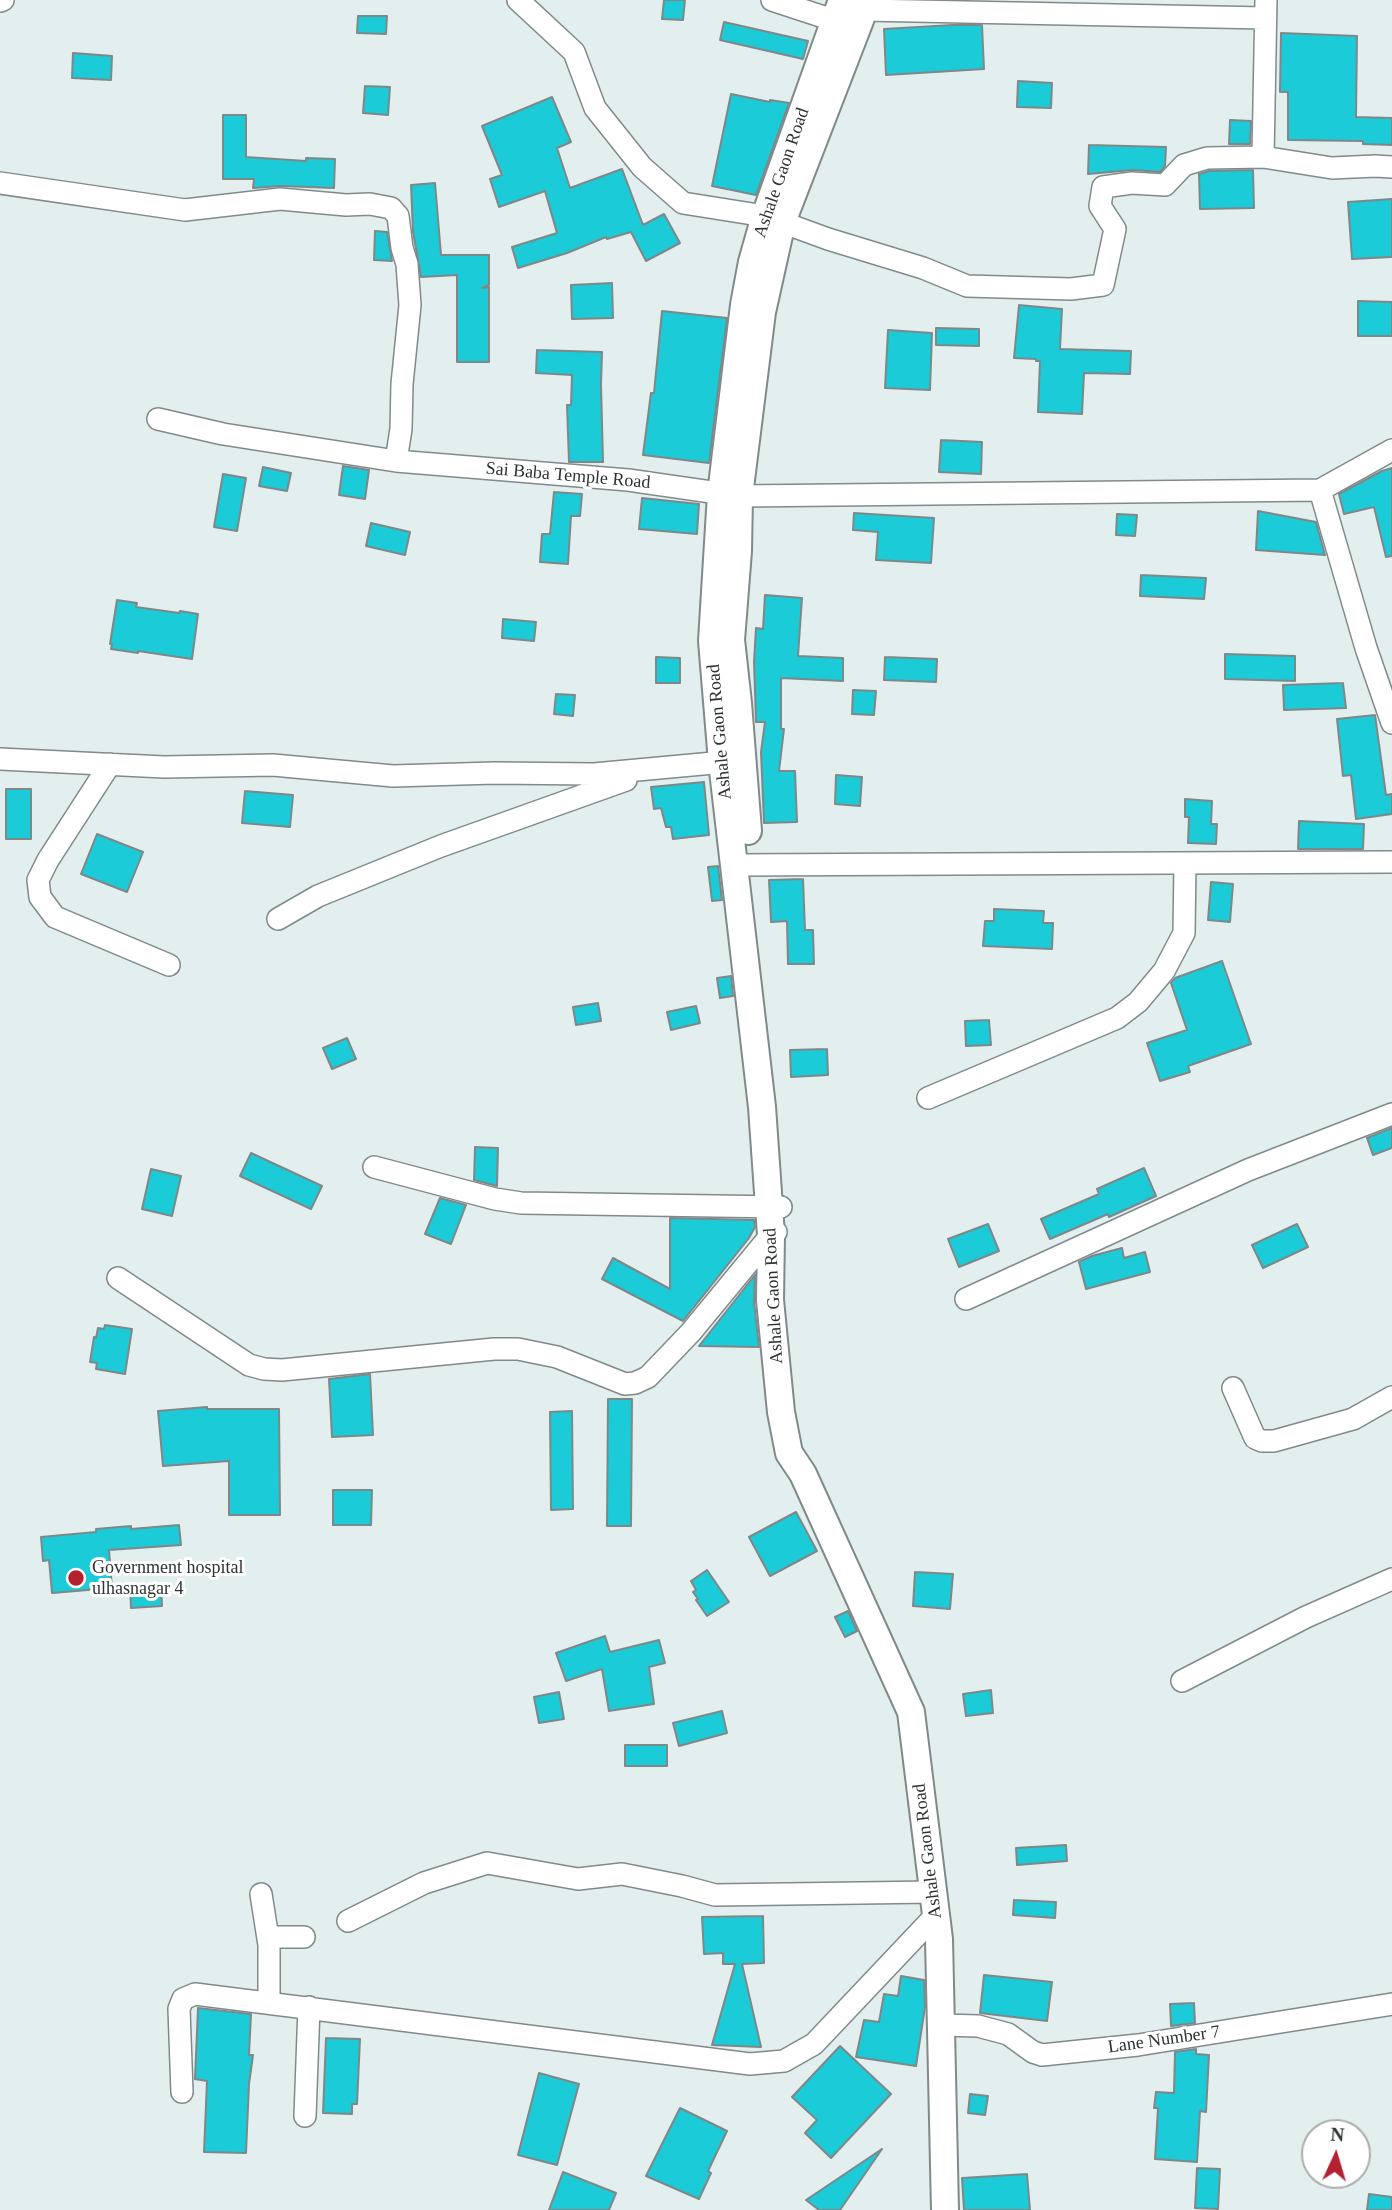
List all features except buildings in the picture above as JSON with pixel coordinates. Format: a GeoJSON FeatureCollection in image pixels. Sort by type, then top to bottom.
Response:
{"type":"FeatureCollection","features":[{"type":"Feature","properties":{"kind":"street"},"geometry":{"type":"LineString","coordinates":[[518,0],[574,52],[595,108],[642,167],[683,203],[774,219],[828,239],[923,268],[967,286],[1071,289],[1103,285],[1115,229],[1100,206],[1103,187],[1132,183],[1164,185],[1184,165],[1207,158],[1263,157],[1332,168],[1392,167]]}},
{"type":"Feature","properties":{"kind":"street"},"geometry":{"type":"LineString","coordinates":[[772,0],[852,8],[1265,9],[1263,157]]}},
{"type":"Feature","properties":{"kind":"street","name":"Ashale Gaon Road"},"geometry":{"type":"LineString","coordinates":[[852,8],[774,219],[752,262],[744,305],[721,640],[758,1058],[776,1219],[770,1300],[781,1412],[789,1453],[803,1474],[911,1712],[939,1939],[945,2210]]}},
{"type":"Feature","properties":{"kind":"street"},"geometry":{"type":"LineString","coordinates":[[0,183],[185,209],[280,199],[345,205],[370,204],[391,208],[398,216],[407,264],[410,305],[402,384],[401,429],[396,461]]}},
{"type":"Feature","properties":{"kind":"street","name":"Sai Baba Temple Road"},"geometry":{"type":"LineString","coordinates":[[158,419],[223,434],[396,461],[628,480],[730,495],[1320,490]]}},
{"type":"Feature","properties":{"kind":"street"},"geometry":{"type":"LineString","coordinates":[[1392,450],[1320,490],[1366,648],[1392,723]]}},
{"type":"Feature","properties":{"kind":"street"},"geometry":{"type":"LineString","coordinates":[[0,759],[164,767],[272,765],[393,776],[594,774],[732,761]]}},
{"type":"Feature","properties":{"kind":"street"},"geometry":{"type":"LineString","coordinates":[[110,764],[48,860],[38,880],[40,897],[55,917],[169,965]]}},
{"type":"Feature","properties":{"kind":"street"},"geometry":{"type":"LineString","coordinates":[[278,919],[318,896],[441,846],[658,768]]}},
{"type":"Feature","properties":{"kind":"street"},"geometry":{"type":"LineString","coordinates":[[742,865],[1392,862]]}},
{"type":"Feature","properties":{"kind":"street"},"geometry":{"type":"LineString","coordinates":[[928,1098],[1117,1018],[1138,1002],[1164,971],[1184,933],[1185,863]]}},
{"type":"Feature","properties":{"kind":"street"},"geometry":{"type":"LineString","coordinates":[[966,1298],[1248,1170],[1392,1114]]}},
{"type":"Feature","properties":{"kind":"street"},"geometry":{"type":"LineString","coordinates":[[374,1167],[495,1199],[521,1203],[776,1219]]}},
{"type":"Feature","properties":{"kind":"street"},"geometry":{"type":"LineString","coordinates":[[118,1278],[248,1365],[264,1369],[282,1370],[494,1349],[518,1349],[557,1357],[625,1384],[635,1384],[648,1377],[691,1332],[776,1219]]}},
{"type":"Feature","properties":{"kind":"street"},"geometry":{"type":"LineString","coordinates":[[1233,1388],[1255,1438],[1262,1441],[1274,1441],[1353,1419],[1392,1397]]}},
{"type":"Feature","properties":{"kind":"street"},"geometry":{"type":"LineString","coordinates":[[1182,1681],[1306,1617],[1392,1579]]}},
{"type":"Feature","properties":{"kind":"street"},"geometry":{"type":"LineString","coordinates":[[348,1921],[424,1884],[487,1863],[578,1879],[622,1874],[715,1895],[934,1904]]}},
{"type":"Feature","properties":{"kind":"street"},"geometry":{"type":"LineString","coordinates":[[261,1894],[268,1937],[270,2003]]}},
{"type":"Feature","properties":{"kind":"street"},"geometry":{"type":"LineString","coordinates":[[182,2092],[179,2009],[183,1999],[195,1994],[750,2064],[784,2061],[814,2044],[934,1904]]}},
{"type":"Feature","properties":{"kind":"street"},"geometry":{"type":"LineString","coordinates":[[268,1937],[304,1937]]}},
{"type":"Feature","properties":{"kind":"street","name":"Lane Number 7"},"geometry":{"type":"LineString","coordinates":[[942,2025],[978,2026],[1008,2034],[1033,2052],[1042,2055],[1138,2045],[1392,2004]]}},
{"type":"Feature","properties":{"kind":"street"},"geometry":{"type":"LineString","coordinates":[[305,2116],[309,2007]]}},
{"type":"Feature","properties":{"kind":"place","name":"Government hospital ulhasnagar 4"},"geometry":{"type":"Point","coordinates":[76,1578]}}]}
